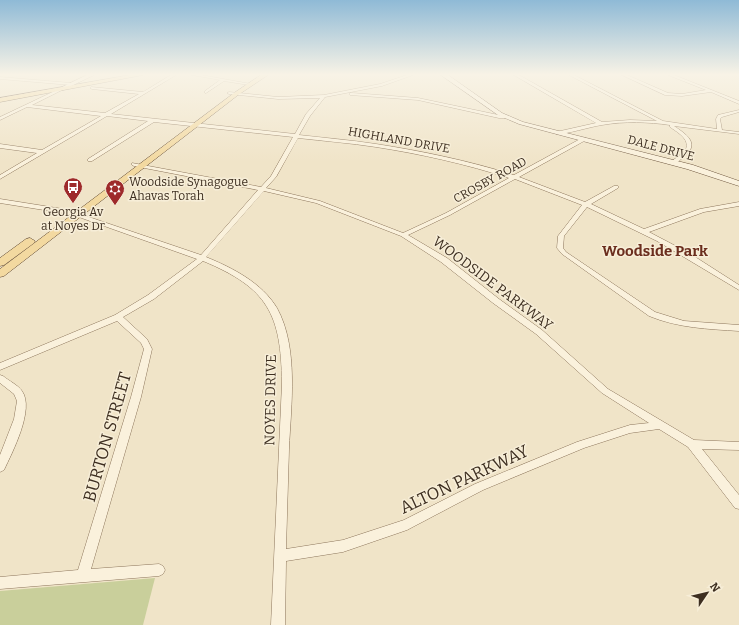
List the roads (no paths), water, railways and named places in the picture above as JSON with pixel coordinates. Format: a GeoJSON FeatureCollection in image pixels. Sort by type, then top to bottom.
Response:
{"type":"FeatureCollection","features":[{"type":"Feature","properties":{"kind":"main road"},"geometry":{"type":"LineString","coordinates":[[0,263],[73,213],[219,104]]}},
{"type":"Feature","properties":{"kind":"main road"},"geometry":{"type":"LineString","coordinates":[[0,274],[73,213]]}},
{"type":"Feature","properties":{"kind":"street"},"geometry":{"type":"LineString","coordinates":[[0,119],[31,104]]}},
{"type":"Feature","properties":{"kind":"street"},"geometry":{"type":"LineString","coordinates":[[0,177],[125,104]]}},
{"type":"Feature","properties":{"kind":"street"},"geometry":{"type":"LineString","coordinates":[[0,367],[118,317],[151,297],[202,258],[273,177],[308,115],[317,104]]}},
{"type":"Feature","properties":{"kind":"street"},"geometry":{"type":"LineString","coordinates":[[447,104],[499,117],[506,117]]}},
{"type":"Feature","properties":{"kind":"street","name":"DALE DRIVE"},"geometry":{"type":"LineString","coordinates":[[485,104],[506,117],[521,123],[674,162],[739,184]]}},
{"type":"Feature","properties":{"kind":"street"},"geometry":{"type":"LineString","coordinates":[[567,104],[600,123]]}},
{"type":"Feature","properties":{"kind":"street"},"geometry":{"type":"LineString","coordinates":[[629,104],[668,124],[685,135],[690,143],[688,150],[674,162]]}},
{"type":"Feature","properties":{"kind":"street","name":"HIGHLAND DRIVE"},"geometry":{"type":"LineString","coordinates":[[27,106],[375,145],[464,163],[516,178],[586,204],[644,231],[739,288]]}},
{"type":"Feature","properties":{"kind":"street"},"geometry":{"type":"LineString","coordinates":[[720,131],[718,118],[720,116],[739,111]]}},
{"type":"Feature","properties":{"kind":"street"},"geometry":{"type":"LineString","coordinates":[[90,160],[153,120]]}},
{"type":"Feature","properties":{"kind":"street"},"geometry":{"type":"LineString","coordinates":[[561,134],[600,123],[631,121],[739,133]]}},
{"type":"Feature","properties":{"kind":"street","name":"CROSBY ROAD"},"geometry":{"type":"LineString","coordinates":[[403,235],[448,214],[516,178],[584,139]]}},
{"type":"Feature","properties":{"kind":"street"},"geometry":{"type":"LineString","coordinates":[[0,146],[42,152]]}},
{"type":"Feature","properties":{"kind":"street","name":"WOODSIDE PARKWAY"},"geometry":{"type":"LineString","coordinates":[[137,165],[262,189],[318,202],[403,235],[444,260],[538,332],[606,391],[692,444],[739,504]]}},
{"type":"Feature","properties":{"kind":"street"},"geometry":{"type":"LineString","coordinates":[[616,188],[586,204],[560,236],[560,248],[564,253],[652,314],[666,320],[696,326],[739,328]]}},
{"type":"Feature","properties":{"kind":"street","name":"NOYES DRIVE"},"geometry":{"type":"LineString","coordinates":[[0,201],[73,213],[202,258],[220,265],[247,281],[270,305],[278,318],[285,345],[286,386],[278,625]]}},
{"type":"Feature","properties":{"kind":"street"},"geometry":{"type":"LineString","coordinates":[[644,231],[689,213],[710,208],[739,204]]}},
{"type":"Feature","properties":{"kind":"street","name":"BURTON STREET"},"geometry":{"type":"LineString","coordinates":[[83,576],[136,397],[148,349],[144,341],[118,317]]}},
{"type":"Feature","properties":{"kind":"street"},"geometry":{"type":"LineString","coordinates":[[0,378],[20,395],[22,407],[18,424],[0,467]]}},
{"type":"Feature","properties":{"kind":"street","name":"ALTON PARKWAY"},"geometry":{"type":"LineString","coordinates":[[280,556],[343,546],[407,525],[479,487],[581,445],[630,429],[660,425]]}},
{"type":"Feature","properties":{"kind":"street"},"geometry":{"type":"LineString","coordinates":[[692,444],[739,446]]}},
{"type":"Feature","properties":{"kind":"street"},"geometry":{"type":"LineString","coordinates":[[0,583],[159,570]]}},
{"type":"Feature","properties":{"kind":"place","name":"Georgia Av at Noyes Dr"},"geometry":{"type":"Point","coordinates":[73,204]}},
{"type":"Feature","properties":{"kind":"place","name":"Woodside Synagogue Ahavas Torah"},"geometry":{"type":"Point","coordinates":[115,206]}},
{"type":"Feature","properties":{"kind":"district","name":"Woodside Park"},"geometry":{"type":"Point","coordinates":[655,251]}}]}
